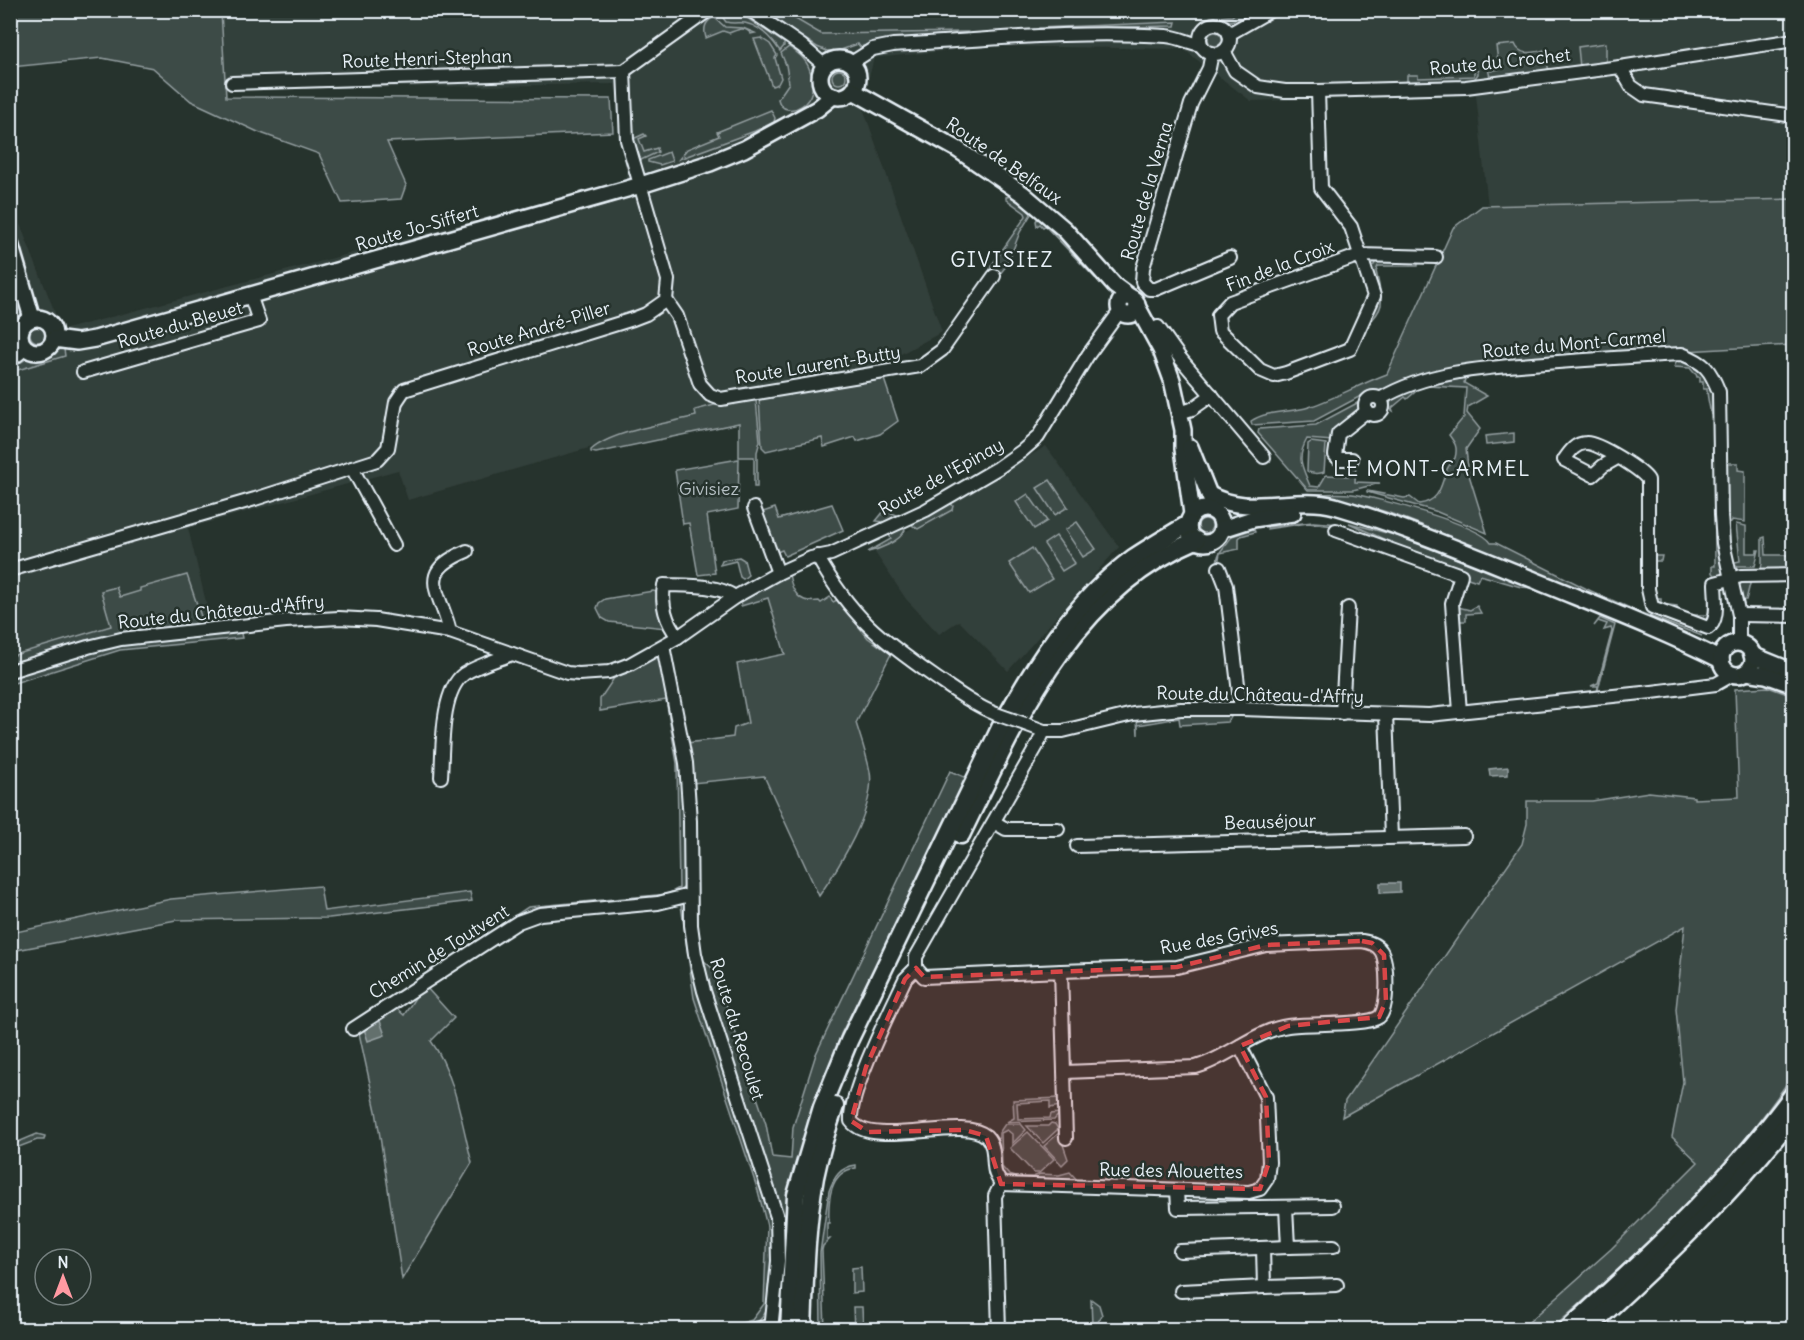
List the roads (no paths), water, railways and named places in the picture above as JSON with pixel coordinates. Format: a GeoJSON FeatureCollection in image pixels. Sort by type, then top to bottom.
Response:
{"type":"FeatureCollection","features":[{"type":"Feature","properties":{"kind":"highway"},"geometry":{"type":"LineString","coordinates":[[789,1329],[796,1195],[822,1107],[849,1041],[1000,728],[1047,649],[1090,597],[1133,558],[1190,519]]}},
{"type":"Feature","properties":{"kind":"highway"},"geometry":{"type":"LineString","coordinates":[[803,1329],[807,1243],[812,1196],[820,1155],[836,1101],[860,1044],[995,766],[1043,676],[1087,617],[1136,574],[1168,553],[1196,540]]}},
{"type":"Feature","properties":{"kind":"highway"},"geometry":{"type":"LineString","coordinates":[[1567,1329],[1706,1198],[1794,1093]]}},
{"type":"Feature","properties":{"kind":"highway"},"geometry":{"type":"LineString","coordinates":[[1586,1329],[1704,1219],[1748,1171],[1794,1115]]}},
{"type":"Feature","properties":{"kind":"main road"},"geometry":{"type":"LineString","coordinates":[[837,58],[851,63],[858,77],[853,91],[844,97],[828,93],[820,74],[824,65],[837,58]]}},
{"type":"Feature","properties":{"kind":"main road","name":"Route de Belfaux"},"geometry":{"type":"LineString","coordinates":[[853,91],[957,149],[1023,194],[1064,229],[1115,286],[1161,350],[1172,380],[1183,430],[1219,518]]}},
{"type":"Feature","properties":{"kind":"main road","name":"Route Jo-Siffert"},"geometry":{"type":"LineString","coordinates":[[54,339],[77,342],[95,339],[641,185],[744,149],[784,127],[828,93]]}},
{"type":"Feature","properties":{"kind":"main road"},"geometry":{"type":"LineString","coordinates":[[10,243],[32,318]]}},
{"type":"Feature","properties":{"kind":"main road"},"geometry":{"type":"LineString","coordinates":[[32,318],[43,319],[52,327],[54,339],[48,348],[42,351],[31,351],[22,343],[20,332],[26,322],[32,318]]}},
{"type":"Feature","properties":{"kind":"main road","name":"Route de Belfaux"},"geometry":{"type":"LineString","coordinates":[[1183,430],[1190,519]]}},
{"type":"Feature","properties":{"kind":"main road"},"geometry":{"type":"LineString","coordinates":[[1210,495],[1233,504],[1321,504],[1374,518],[1650,627],[1729,650],[1747,648],[1752,655],[1794,672]]}},
{"type":"Feature","properties":{"kind":"main road"},"geometry":{"type":"LineString","coordinates":[[1219,518],[1275,505]]}},
{"type":"Feature","properties":{"kind":"main road"},"geometry":{"type":"LineString","coordinates":[[1219,518],[1217,538],[1211,542],[1196,540],[1189,531],[1190,519],[1198,510],[1205,508],[1219,518],[1253,519],[1294,513],[1374,518]]}},
{"type":"Feature","properties":{"kind":"main road"},"geometry":{"type":"LineString","coordinates":[[1729,650],[1724,669],[1739,673],[1766,675],[1794,685]]}},
{"type":"Feature","properties":{"kind":"main road"},"geometry":{"type":"LineString","coordinates":[[1739,673],[1752,662],[1752,655]]}},
{"type":"Feature","properties":{"kind":"street"},"geometry":{"type":"LineString","coordinates":[[666,300],[668,280],[627,140],[624,70],[709,10]]}},
{"type":"Feature","properties":{"kind":"street"},"geometry":{"type":"LineString","coordinates":[[750,10],[802,46],[824,65]]}},
{"type":"Feature","properties":{"kind":"street"},"geometry":{"type":"LineString","coordinates":[[1230,34],[1271,10]]}},
{"type":"Feature","properties":{"kind":"street"},"geometry":{"type":"LineString","coordinates":[[851,63],[873,50],[893,45],[1110,34],[1168,36],[1202,31],[1207,26],[1217,24],[1230,34],[1229,45],[1218,52],[1208,52],[1201,45],[1168,36]]}},
{"type":"Feature","properties":{"kind":"street"},"geometry":{"type":"LineString","coordinates":[[1201,45],[1202,31]]}},
{"type":"Feature","properties":{"kind":"street","name":"Route du Crochet"},"geometry":{"type":"LineString","coordinates":[[1218,52],[1235,71],[1258,87],[1285,91],[1318,91],[1466,87],[1620,67],[1794,40]]}},
{"type":"Feature","properties":{"kind":"street","name":"Route de la Verna"},"geometry":{"type":"LineString","coordinates":[[1218,52],[1191,104],[1143,268],[1142,282],[1149,289],[1156,289],[1230,258]]}},
{"type":"Feature","properties":{"kind":"street"},"geometry":{"type":"LineString","coordinates":[[1620,67],[1631,86],[1644,95],[1794,116]]}},
{"type":"Feature","properties":{"kind":"street","name":"Route Henri-Stephan"},"geometry":{"type":"LineString","coordinates":[[232,83],[624,70]]}},
{"type":"Feature","properties":{"kind":"street"},"geometry":{"type":"LineString","coordinates":[[1318,91],[1322,188],[1347,220],[1359,255]]}},
{"type":"Feature","properties":{"kind":"street","name":"Fin de la Croix"},"geometry":{"type":"LineString","coordinates":[[1359,255],[1374,296],[1350,349],[1274,376],[1266,374],[1220,331],[1218,315],[1230,302],[1359,255],[1436,257]]}},
{"type":"Feature","properties":{"kind":"street","name":"Route Laurent-Butty"},"geometry":{"type":"LineString","coordinates":[[666,300],[677,316],[700,384],[710,394],[721,399],[920,366],[942,350],[994,276]]}},
{"type":"Feature","properties":{"kind":"street","name":"Route du Bleuet"},"geometry":{"type":"LineString","coordinates":[[83,372],[259,321],[250,295]]}},
{"type":"Feature","properties":{"kind":"street","name":"Route André-Piller"},"geometry":{"type":"LineString","coordinates":[[10,570],[265,496],[377,460],[388,448],[396,402],[404,390],[640,316],[666,300]]}},
{"type":"Feature","properties":{"kind":"street","name":"Route de l'Epinay"},"geometry":{"type":"LineString","coordinates":[[778,573],[817,556],[831,554],[926,510],[1032,444],[1056,410],[1100,336],[1130,309]]}},
{"type":"Feature","properties":{"kind":"street"},"geometry":{"type":"LineString","coordinates":[[1158,327],[1180,358],[1264,457]]}},
{"type":"Feature","properties":{"kind":"street"},"geometry":{"type":"LineString","coordinates":[[10,361],[26,348]]}},
{"type":"Feature","properties":{"kind":"street","name":"Route du Mont-Carmel"},"geometry":{"type":"LineString","coordinates":[[1352,459],[1339,459],[1335,455],[1338,434],[1367,411],[1365,405],[1367,400],[1374,397],[1380,399],[1413,383],[1502,366],[1682,354],[1700,361],[1713,377],[1719,392],[1720,515],[1723,543],[1739,615],[1729,650]]}},
{"type":"Feature","properties":{"kind":"street"},"geometry":{"type":"LineString","coordinates":[[1179,412],[1192,409],[1212,395]]}},
{"type":"Feature","properties":{"kind":"street"},"geometry":{"type":"LineString","coordinates":[[1617,458],[1645,474],[1648,480],[1648,589],[1652,607],[1707,628],[1712,626],[1715,620],[1715,583],[1756,575],[1794,575]]}},
{"type":"Feature","properties":{"kind":"street"},"geometry":{"type":"LineString","coordinates":[[352,468],[394,545]]}},
{"type":"Feature","properties":{"kind":"street"},"geometry":{"type":"LineString","coordinates":[[754,508],[778,573]]}},
{"type":"Feature","properties":{"kind":"street"},"geometry":{"type":"LineString","coordinates":[[1336,530],[1461,575],[1452,603],[1460,712]]}},
{"type":"Feature","properties":{"kind":"street"},"geometry":{"type":"LineString","coordinates":[[450,632],[446,614],[434,588],[435,580],[439,567],[452,557],[467,551]]}},
{"type":"Feature","properties":{"kind":"street","name":"Route du Château-d'Affry"},"geometry":{"type":"LineString","coordinates":[[817,556],[837,590],[874,633],[896,651],[963,696],[996,714],[1044,731],[1063,731],[1151,711],[1241,709],[1429,715],[1594,700],[1716,684],[1739,673]]}},
{"type":"Feature","properties":{"kind":"street"},"geometry":{"type":"LineString","coordinates":[[1219,568],[1226,586],[1241,709]]}},
{"type":"Feature","properties":{"kind":"street","name":"Route du Château-d'Affry"},"geometry":{"type":"LineString","coordinates":[[10,671],[121,639],[320,618],[376,620],[450,632],[555,670],[579,674],[609,672],[630,664],[663,646],[735,597],[778,573]]}},
{"type":"Feature","properties":{"kind":"street"},"geometry":{"type":"LineString","coordinates":[[678,637],[665,610],[662,597],[664,585],[703,588],[729,593],[735,597]]}},
{"type":"Feature","properties":{"kind":"street"},"geometry":{"type":"LineString","coordinates":[[1342,713],[1348,608]]}},
{"type":"Feature","properties":{"kind":"street"},"geometry":{"type":"LineString","coordinates":[[1739,615],[1794,616]]}},
{"type":"Feature","properties":{"kind":"street","name":"Route du Recoulet"},"geometry":{"type":"LineString","coordinates":[[663,646],[686,762],[690,821],[690,895],[695,954],[704,991],[777,1217],[778,1261],[771,1328],[749,1329]]}},
{"type":"Feature","properties":{"kind":"street"},"geometry":{"type":"LineString","coordinates":[[441,777],[446,708],[453,687],[463,674],[512,654]]}},
{"type":"Feature","properties":{"kind":"street"},"geometry":{"type":"LineString","coordinates":[[1386,714],[1391,837]]}},
{"type":"Feature","properties":{"kind":"street"},"geometry":{"type":"LineString","coordinates":[[1044,731],[916,957],[916,968],[924,976],[1061,971],[1066,1138]]}},
{"type":"Feature","properties":{"kind":"street"},"geometry":{"type":"LineString","coordinates":[[994,822],[1006,829],[1058,829]]}},
{"type":"Feature","properties":{"kind":"street","name":"Beauséjour"},"geometry":{"type":"LineString","coordinates":[[1077,846],[1464,836]]}},
{"type":"Feature","properties":{"kind":"street","name":"Chemin de Toutvent"},"geometry":{"type":"LineString","coordinates":[[353,1029],[518,922],[540,914],[658,903],[690,895]]}},
{"type":"Feature","properties":{"kind":"street","name":"Rue des Grives"},"geometry":{"type":"LineString","coordinates":[[1061,971],[1177,967],[1266,945],[1362,941],[1380,948],[1384,963],[1386,1001],[1384,1011],[1379,1017],[1369,1021],[1287,1026],[1273,1029],[1210,1063],[1196,1067],[1065,1072]]}},
{"type":"Feature","properties":{"kind":"street"},"geometry":{"type":"LineString","coordinates":[[916,968],[904,979],[866,1067],[856,1096],[851,1121],[864,1131],[965,1130],[986,1137],[991,1146],[995,1173],[1001,1184],[995,1196],[999,1329]]}},
{"type":"Feature","properties":{"kind":"street","name":"Rue des Alouettes"},"geometry":{"type":"LineString","coordinates":[[1001,1184],[1250,1192],[1260,1189],[1267,1179],[1269,1162],[1266,1097],[1240,1046]]}},
{"type":"Feature","properties":{"kind":"street"},"geometry":{"type":"LineString","coordinates":[[1177,1190],[1178,1208],[1333,1206]]}},
{"type":"Feature","properties":{"kind":"street"},"geometry":{"type":"LineString","coordinates":[[1286,1207],[1288,1247]]}},
{"type":"Feature","properties":{"kind":"street"},"geometry":{"type":"LineString","coordinates":[[1180,1251],[1334,1246]]}},
{"type":"Feature","properties":{"kind":"street"},"geometry":{"type":"LineString","coordinates":[[1263,1248],[1264,1287]]}},
{"type":"Feature","properties":{"kind":"street"},"geometry":{"type":"LineString","coordinates":[[1182,1291],[1337,1285]]}},
{"type":"Feature","properties":{"kind":"district","name":"GIVISIEZ"},"geometry":{"type":"Point","coordinates":[1002,260]}},
{"type":"Feature","properties":{"kind":"district","name":"LE MONT-CARMEL"},"geometry":{"type":"Point","coordinates":[1432,469]}},
{"type":"Feature","properties":{"kind":"park label","name":"Givisiez"},"geometry":{"type":"Point","coordinates":[709,489]}}]}
